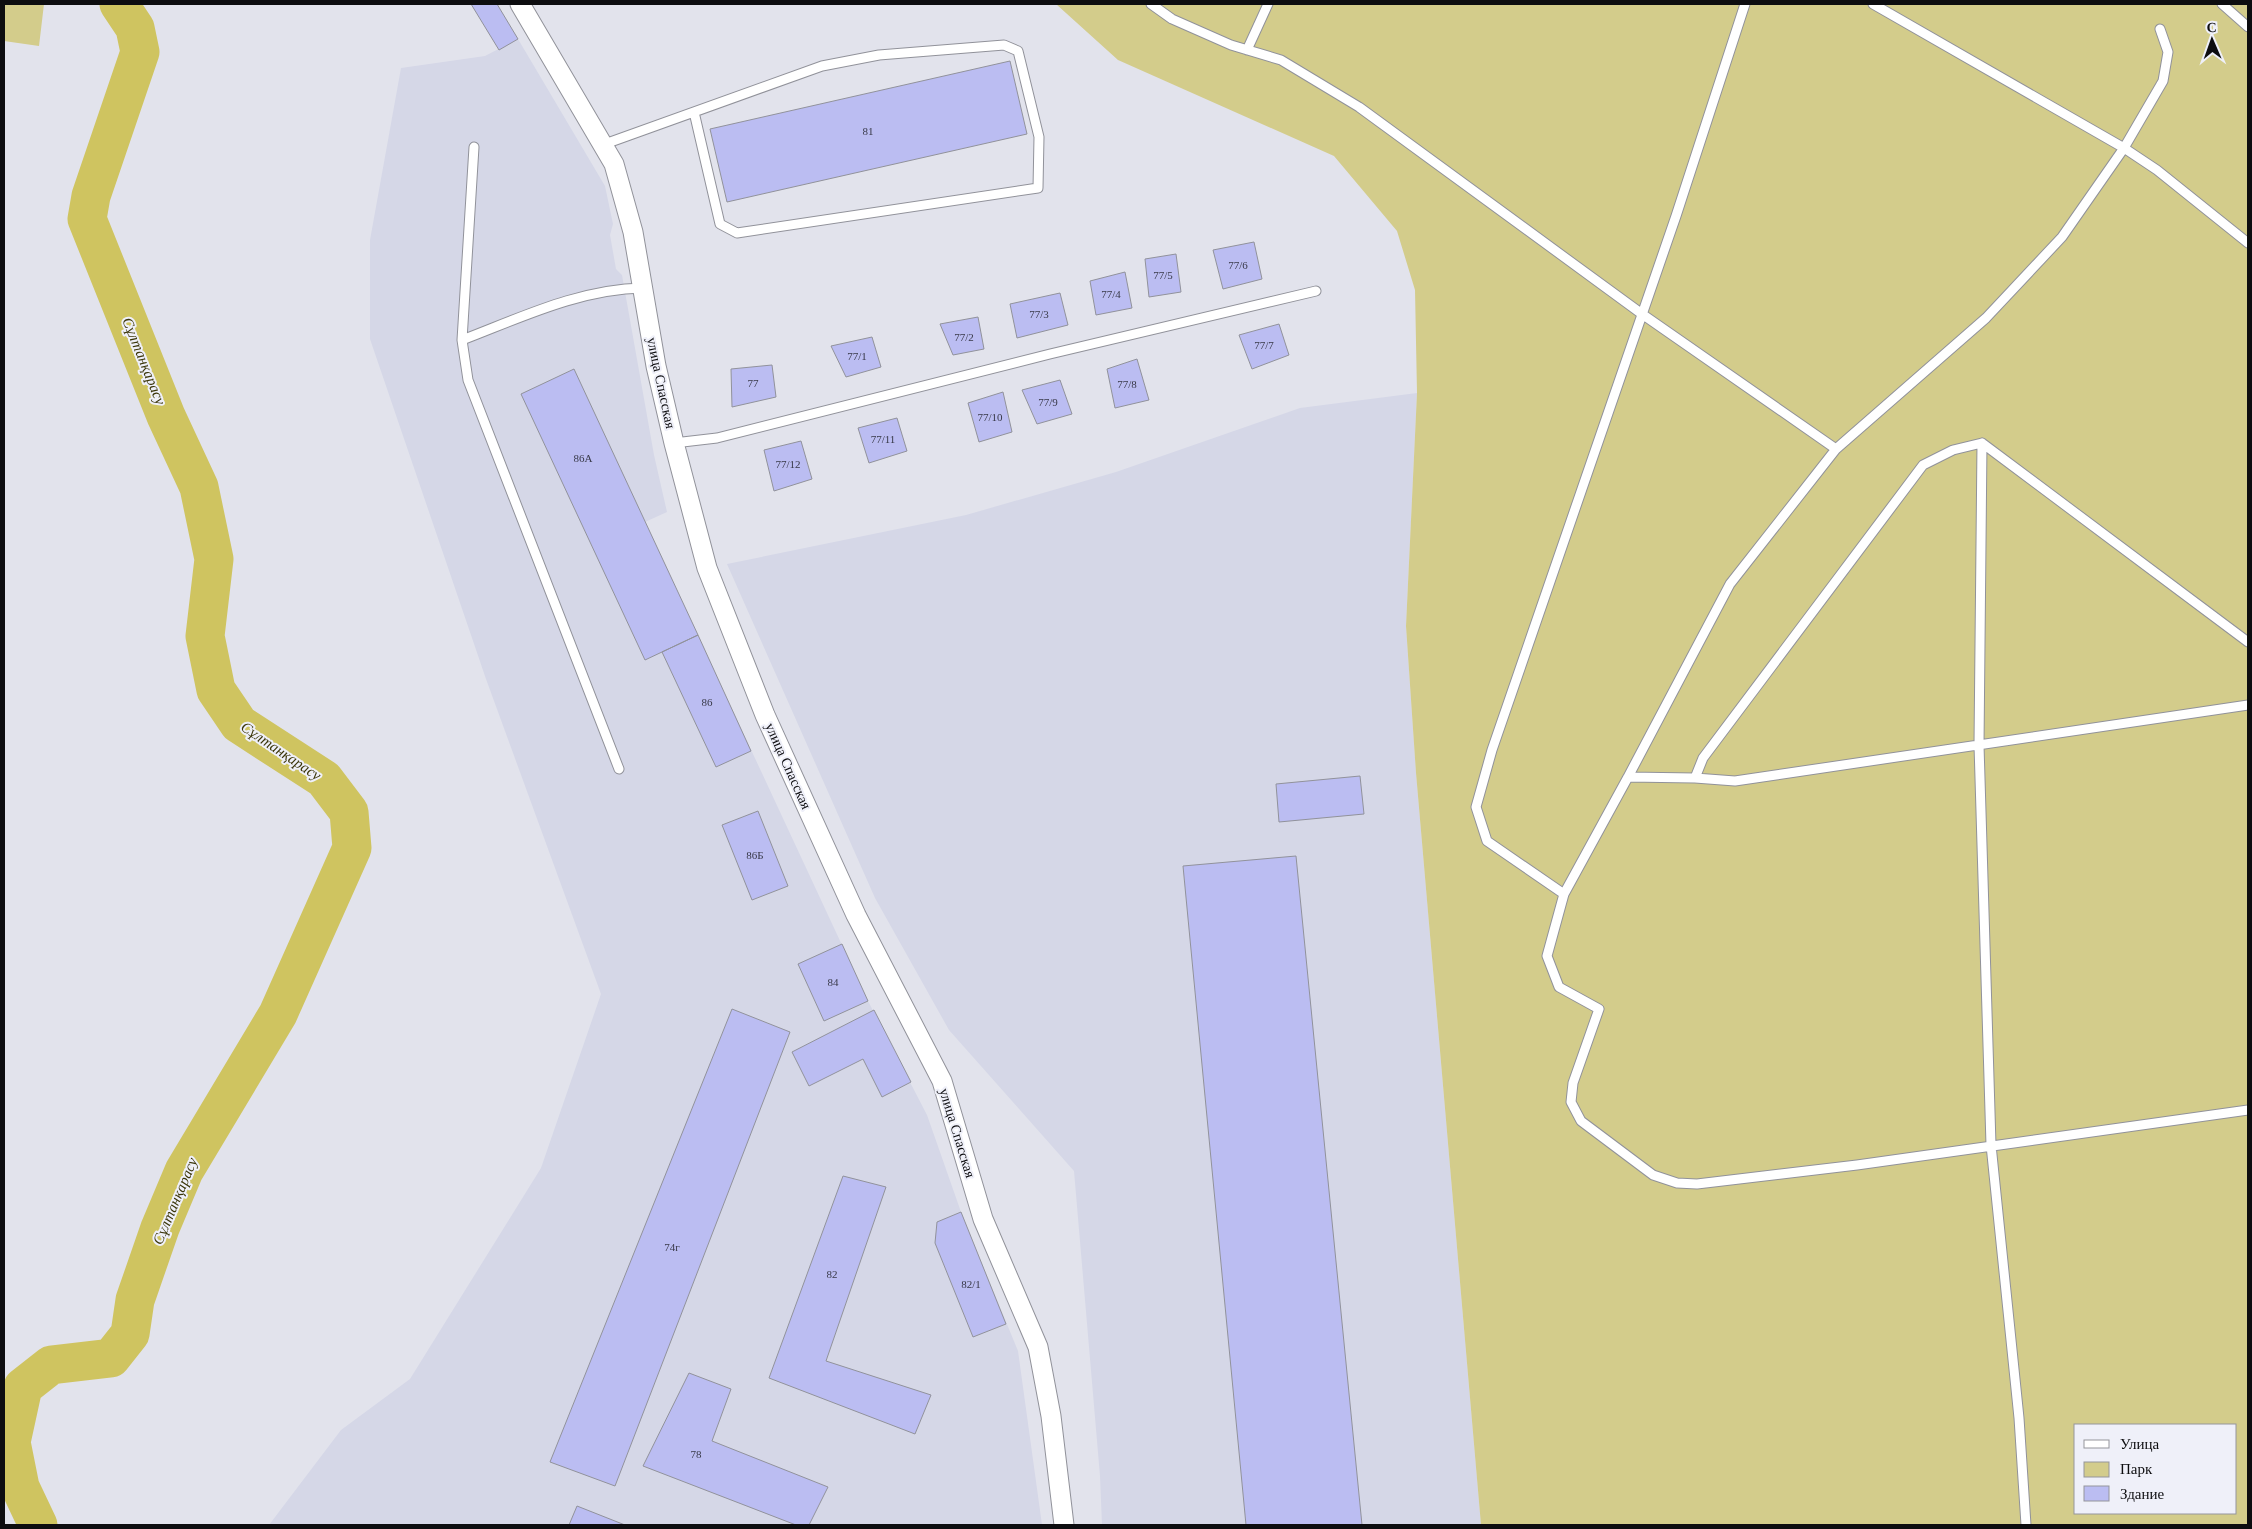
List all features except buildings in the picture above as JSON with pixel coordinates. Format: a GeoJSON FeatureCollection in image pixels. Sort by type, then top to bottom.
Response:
{"type":"FeatureCollection","features":[{"type":"Feature","properties":{"kind":"street","name":"улица Спасская"},"geometry":{"type":"LineString","coordinates":[[520,4],[614,164],[634,232],[656,366],[707,568],[765,715],[856,915],[942,1081],[983,1219],[1038,1347],[1052,1416],[1064,1525]]}},
{"type":"Feature","properties":{"kind":"lane"},"geometry":{"type":"LineString","coordinates":[[1151,4],[1172,19],[1247,50],[1281,60],[1359,107],[1642,314],[1836,449]]}},
{"type":"Feature","properties":{"kind":"lane"},"geometry":{"type":"LineString","coordinates":[[1247,50],[1268,4]]}},
{"type":"Feature","properties":{"kind":"lane"},"geometry":{"type":"LineString","coordinates":[[1564,894],[1487,841],[1476,807],[1492,750],[1642,314],[1745,4]]}},
{"type":"Feature","properties":{"kind":"lane"},"geometry":{"type":"LineString","coordinates":[[1873,4],[2124,148],[2157,170],[2248,243]]}},
{"type":"Feature","properties":{"kind":"lane"},"geometry":{"type":"LineString","coordinates":[[2222,4],[2248,26]]}},
{"type":"Feature","properties":{"kind":"lane"},"geometry":{"type":"LineString","coordinates":[[2160,29],[2168,52],[2164,82],[2124,148],[2062,237],[1986,318],[1836,449],[1730,584],[1564,894],[1547,956],[1559,987],[1598,1009],[1573,1084],[1571,1102],[1581,1121],[1653,1175],[1677,1183],[1697,1184],[1857,1165],[2248,1110]]}},
{"type":"Feature","properties":{"kind":"lane"},"geometry":{"type":"LineString","coordinates":[[602,145],[822,66],[879,55],[1004,45],[1018,51],[1030,99],[1038,138],[1038,188],[737,233],[720,224],[694,112]]}},
{"type":"Feature","properties":{"kind":"lane"},"geometry":{"type":"LineString","coordinates":[[474,147],[462,340],[468,380],[619,769]]}},
{"type":"Feature","properties":{"kind":"lane"},"geometry":{"type":"LineString","coordinates":[[462,340],[581,295],[625,288],[643,288]]}},
{"type":"Feature","properties":{"kind":"lane"},"geometry":{"type":"LineString","coordinates":[[674,443],[717,438],[1050,354],[1316,291]]}},
{"type":"Feature","properties":{"kind":"lane"},"geometry":{"type":"LineString","coordinates":[[1982,443],[2248,642]]}},
{"type":"Feature","properties":{"kind":"lane"},"geometry":{"type":"LineString","coordinates":[[1982,443],[1979,745],[1991,1145],[2018,1408],[2026,1525]]}},
{"type":"Feature","properties":{"kind":"lane"},"geometry":{"type":"LineString","coordinates":[[1695,778],[1703,758],[1923,465],[1953,450],[1982,443]]}},
{"type":"Feature","properties":{"kind":"lane"},"geometry":{"type":"LineString","coordinates":[[1628,777],[1695,778],[1735,781],[2248,705]]}},
{"type":"Feature","properties":{"kind":"shaded area"},"geometry":{"type":"Polygon","coordinates":[[[518,39],[605,186],[613,224],[610,235],[616,269],[622,275],[654,455],[667,512],[645,522],[868,1001],[927,1115],[961,1212],[1018,1351],[1042,1525],[269,1525],[341,1430],[410,1379],[541,1168],[601,994],[486,679],[370,339],[370,240],[401,68],[485,56],[518,39]]]}},
{"type":"Feature","properties":{"kind":"shaded area"},"geometry":{"type":"Polygon","coordinates":[[[1417,393],[1406,626],[1416,773],[1481,1525],[1102,1525],[1100,1476],[1074,1171],[949,1030],[875,898],[727,564],[966,515],[1116,472],[1300,408],[1417,393]]]}},
{"type":"Feature","properties":{"kind":"green space"},"geometry":{"type":"Polygon","coordinates":[[[4,4],[44,4],[39,46],[4,41],[4,4]]]}},
{"type":"Feature","properties":{"kind":"green space"},"geometry":{"type":"Polygon","coordinates":[[[1056,4],[2248,4],[2248,1525],[1481,1525],[1416,773],[1406,626],[1417,393],[1415,290],[1397,231],[1334,156],[1118,60],[1056,4]]]}},
{"type":"Feature","properties":{"kind":"waterway","name":"Сұлтанқарасу"},"geometry":{"type":"LineString","coordinates":[[38,1525],[20,1487],[11,1442],[23,1387],[51,1365],[111,1358],[130,1334],[135,1300],[160,1228],[184,1171],[278,1014],[352,848],[349,812],[324,779],[239,724],[216,690],[205,636],[214,559],[199,487],[166,416],[87,219],[91,196],[140,52],[135,28],[119,4]]}}]}
